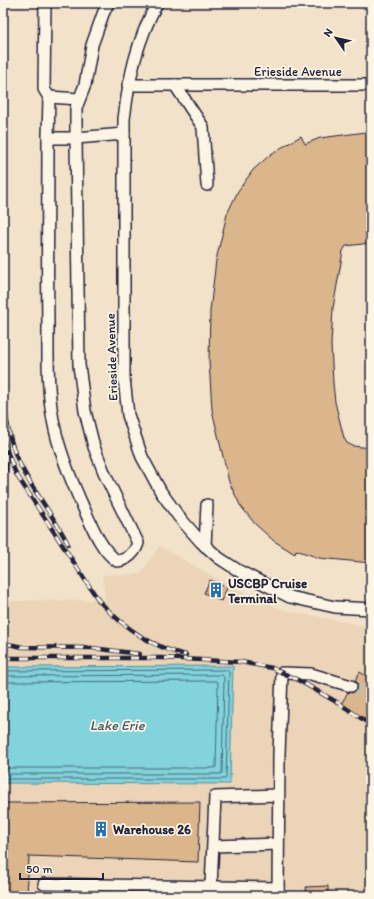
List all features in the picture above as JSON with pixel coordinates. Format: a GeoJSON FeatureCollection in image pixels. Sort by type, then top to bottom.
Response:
{"type":"FeatureCollection","features":[{"type":"Feature","properties":{"kind":"street"},"geometry":{"type":"LineString","coordinates":[[45,3],[44,89],[49,97],[47,289],[49,392],[54,421],[76,492],[96,536],[111,557],[117,561],[125,560],[136,550],[138,543],[106,477],[94,447],[85,411],[79,365],[76,108],[85,85],[92,45],[108,3]]}},
{"type":"Feature","properties":{"kind":"street","name":"Erieside Avenue"},"geometry":{"type":"LineString","coordinates":[[157,3],[135,56],[128,85],[124,119],[124,378],[128,415],[142,457],[161,492],[179,517],[205,546],[219,558],[275,591],[290,597],[322,605],[371,609]]}},
{"type":"Feature","properties":{"kind":"street","name":"Erieside Avenue"},"geometry":{"type":"LineString","coordinates":[[128,85],[371,85]]}},
{"type":"Feature","properties":{"kind":"street"},"geometry":{"type":"LineString","coordinates":[[175,85],[203,127],[207,185]]}},
{"type":"Feature","properties":{"kind":"street"},"geometry":{"type":"LineString","coordinates":[[49,97],[79,98]]}},
{"type":"Feature","properties":{"kind":"street"},"geometry":{"type":"LineString","coordinates":[[48,138],[76,138],[124,134]]}},
{"type":"Feature","properties":{"kind":"street"},"geometry":{"type":"LineString","coordinates":[[205,546],[207,505]]}},
{"type":"Feature","properties":{"kind":"street"},"geometry":{"type":"LineString","coordinates":[[44,884],[211,887],[278,892],[278,795],[282,673],[312,674],[351,686]]}},
{"type":"Feature","properties":{"kind":"street"},"geometry":{"type":"LineString","coordinates":[[211,887],[215,797],[278,795]]}},
{"type":"Feature","properties":{"kind":"street"},"geometry":{"type":"LineString","coordinates":[[214,846],[278,844]]}},
{"type":"Feature","properties":{"kind":"shaded area"},"geometry":{"type":"Polygon","coordinates":[[[159,546],[248,595],[287,611],[371,627],[371,896],[3,896],[3,783],[230,784],[233,666],[3,667],[3,601],[105,600],[102,575],[141,574],[159,546]]]}},
{"type":"Feature","properties":{"kind":"water","name":"Lake Erie"},"geometry":{"type":"Polygon","coordinates":[[[233,666],[230,784],[3,783],[3,667],[233,666]]]}},
{"type":"Feature","properties":{"kind":"building"},"geometry":{"type":"Polygon","coordinates":[[[371,132],[371,243],[346,246],[343,251],[333,308],[331,345],[335,402],[344,438],[347,443],[353,446],[371,448],[371,563],[319,558],[296,550],[295,554],[274,541],[255,524],[240,505],[229,482],[212,410],[209,361],[210,311],[216,260],[227,214],[238,191],[253,170],[271,154],[301,136],[305,144],[320,138],[371,132]]]}},
{"type":"Feature","properties":{"kind":"building","name":"USCBP Cruise Terminal"},"geometry":{"type":"Polygon","coordinates":[[[210,580],[227,588],[221,601],[204,593],[210,580]]]}},
{"type":"Feature","properties":{"kind":"building"},"geometry":{"type":"Polygon","coordinates":[[[360,672],[371,679],[371,712],[366,721],[340,706],[348,692],[353,693],[358,688],[358,684],[355,680],[360,672]]]}},
{"type":"Feature","properties":{"kind":"building","name":"Warehouse 26"},"geometry":{"type":"Polygon","coordinates":[[[200,802],[198,862],[29,856],[27,896],[3,896],[3,803],[200,802]]]}},
{"type":"Feature","properties":{"kind":"building"},"geometry":{"type":"Polygon","coordinates":[[[328,886],[328,896],[307,896],[306,887],[328,886]]]}},
{"type":"Feature","properties":{"kind":"tunnel"},"geometry":{"type":"LineString","coordinates":[[351,686],[371,698]]}},
{"type":"Feature","properties":{"kind":"railway"},"geometry":{"type":"LineString","coordinates":[[3,391],[7,425],[17,458],[28,480],[56,522],[68,544]]}},
{"type":"Feature","properties":{"kind":"railway"},"geometry":{"type":"LineString","coordinates":[[3,441],[16,474],[99,601],[138,635],[161,647],[186,655]]}},
{"type":"Feature","properties":{"kind":"railway"},"geometry":{"type":"LineString","coordinates":[[6,454],[6,470]]}},
{"type":"Feature","properties":{"kind":"railway"},"geometry":{"type":"LineString","coordinates":[[3,643],[23,647],[92,648],[140,654]]}},
{"type":"Feature","properties":{"kind":"railway"},"geometry":{"type":"LineString","coordinates":[[3,658],[162,658],[241,662],[272,668],[298,680],[340,704],[371,725]]}},
{"type":"Feature","properties":{"kind":"place","name":"USCBP Cruise Terminal"},"geometry":{"type":"Point","coordinates":[216,590]}},
{"type":"Feature","properties":{"kind":"place","name":"Warehouse 26"},"geometry":{"type":"Point","coordinates":[101,829]}}]}
